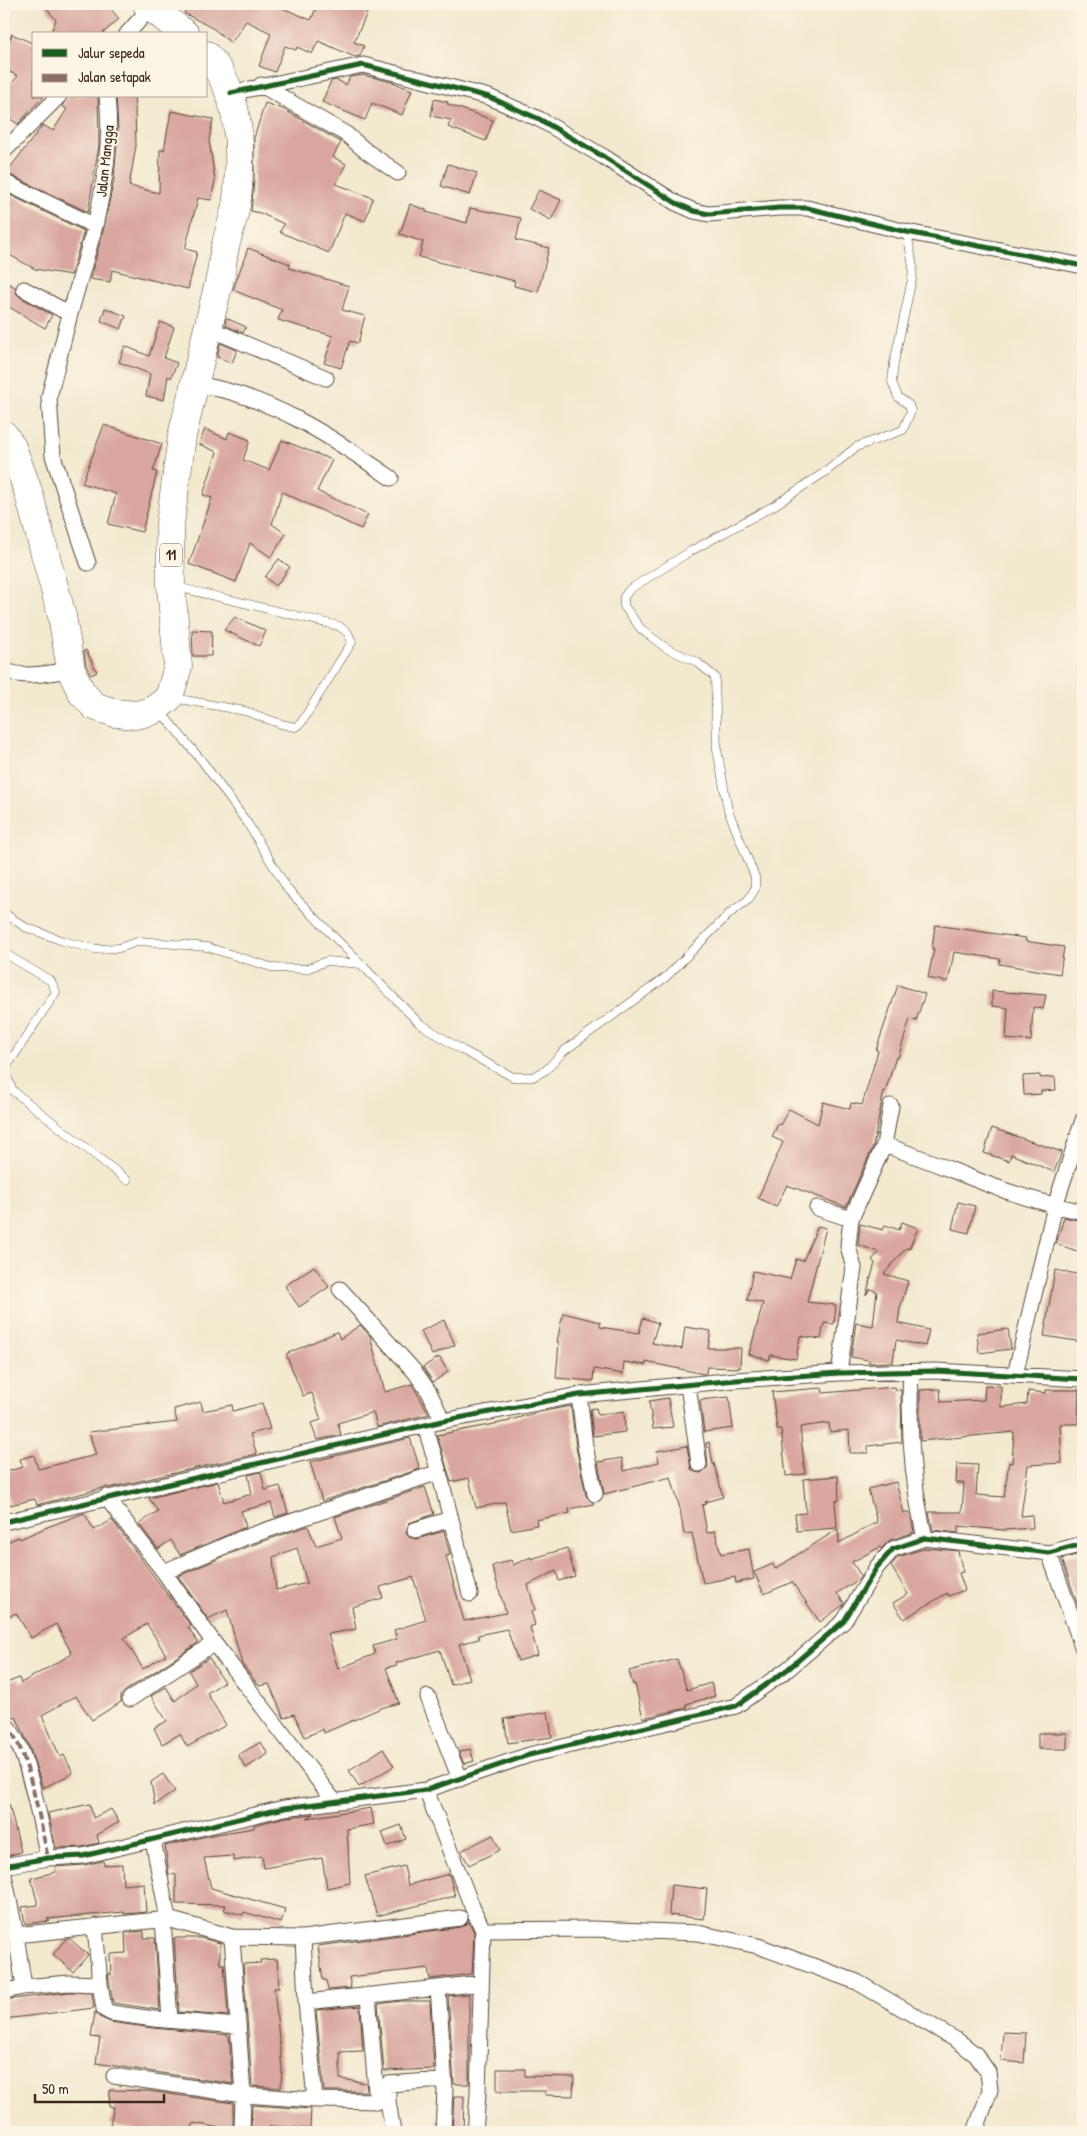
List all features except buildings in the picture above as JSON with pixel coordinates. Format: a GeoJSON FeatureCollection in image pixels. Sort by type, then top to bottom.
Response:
{"type":"FeatureCollection","features":[{"type":"Feature","properties":{"kind":"highway"},"geometry":{"type":"LineString","coordinates":[[149,5],[183,32]]}},
{"type":"Feature","properties":{"kind":"highway","name":"11"},"geometry":{"type":"LineString","coordinates":[[163,702],[178,666],[171,586],[170,524],[175,480],[182,436],[222,274],[224,250],[237,201],[239,167],[237,132],[231,93],[208,57]]}},
{"type":"Feature","properties":{"kind":"highway"},"geometry":{"type":"LineString","coordinates":[[4,435],[12,447],[28,491],[62,616],[71,670],[82,693],[94,706],[115,713],[136,715],[147,713],[163,702]]}},
{"type":"Feature","properties":{"kind":"street"},"geometry":{"type":"LineString","coordinates":[[129,32],[149,5]]}},
{"type":"Feature","properties":{"kind":"street"},"geometry":{"type":"LineString","coordinates":[[231,93],[363,64],[489,97],[540,119],[676,203],[694,211],[709,214],[779,208],[807,208],[907,232],[1083,266]]}},
{"type":"Feature","properties":{"kind":"street"},"geometry":{"type":"LineString","coordinates":[[261,85],[346,134],[366,151],[398,173]]}},
{"type":"Feature","properties":{"kind":"street"},"geometry":{"type":"LineString","coordinates":[[4,151],[57,98]]}},
{"type":"Feature","properties":{"kind":"street","name":"Jalan Mangga"},"geometry":{"type":"LineString","coordinates":[[88,563],[53,456],[49,397],[106,179],[110,122],[107,98]]}},
{"type":"Feature","properties":{"kind":"street"},"geometry":{"type":"LineString","coordinates":[[4,182],[95,226]]}},
{"type":"Feature","properties":{"kind":"street"},"geometry":{"type":"LineString","coordinates":[[24,289],[70,314]]}},
{"type":"Feature","properties":{"kind":"street"},"geometry":{"type":"LineString","coordinates":[[208,328],[326,378]]}},
{"type":"Feature","properties":{"kind":"street"},"geometry":{"type":"LineString","coordinates":[[194,384],[218,387],[288,414],[339,442],[390,478]]}},
{"type":"Feature","properties":{"kind":"street"},"geometry":{"type":"LineString","coordinates":[[4,670],[27,675],[71,670]]}},
{"type":"Feature","properties":{"kind":"street"},"geometry":{"type":"LineString","coordinates":[[840,1373],[854,1268],[848,1246],[851,1219],[884,1145],[890,1106]]}},
{"type":"Feature","properties":{"kind":"street"},"geometry":{"type":"LineString","coordinates":[[1015,1375],[1055,1206],[1083,1120]]}},
{"type":"Feature","properties":{"kind":"street"},"geometry":{"type":"LineString","coordinates":[[884,1145],[926,1158],[989,1185],[1055,1206],[1083,1212]]}},
{"type":"Feature","properties":{"kind":"street"},"geometry":{"type":"LineString","coordinates":[[817,1208],[851,1219]]}},
{"type":"Feature","properties":{"kind":"street"},"geometry":{"type":"LineString","coordinates":[[340,1289],[415,1372],[429,1392],[444,1421]]}},
{"type":"Feature","properties":{"kind":"street"},"geometry":{"type":"LineString","coordinates":[[911,1372],[909,1426],[916,1499],[925,1538]]}},
{"type":"Feature","properties":{"kind":"street"},"geometry":{"type":"LineString","coordinates":[[4,1522],[106,1497],[444,1421],[579,1395],[840,1373],[911,1372],[1083,1379]]}},
{"type":"Feature","properties":{"kind":"street"},"geometry":{"type":"LineString","coordinates":[[688,1385],[699,1464]]}},
{"type":"Feature","properties":{"kind":"street"},"geometry":{"type":"LineString","coordinates":[[579,1395],[585,1446],[595,1494]]}},
{"type":"Feature","properties":{"kind":"street"},"geometry":{"type":"LineString","coordinates":[[425,1426],[439,1472],[470,1594]]}},
{"type":"Feature","properties":{"kind":"street"},"geometry":{"type":"LineString","coordinates":[[164,1572],[243,1538],[439,1472]]}},
{"type":"Feature","properties":{"kind":"street"},"geometry":{"type":"LineString","coordinates":[[106,1497],[334,1800]]}},
{"type":"Feature","properties":{"kind":"street"},"geometry":{"type":"LineString","coordinates":[[415,1530],[451,1519]]}},
{"type":"Feature","properties":{"kind":"street"},"geometry":{"type":"LineString","coordinates":[[4,1866],[48,1858],[82,1856],[284,1808],[334,1800],[364,1799],[426,1790],[529,1755],[736,1706],[788,1669],[844,1621],[877,1567],[893,1549],[925,1538],[1049,1553],[1083,1544]]}},
{"type":"Feature","properties":{"kind":"street"},"geometry":{"type":"LineString","coordinates":[[1049,1553],[1083,1649]]}},
{"type":"Feature","properties":{"kind":"street"},"geometry":{"type":"LineString","coordinates":[[130,1699],[214,1643]]}},
{"type":"Feature","properties":{"kind":"street"},"geometry":{"type":"LineString","coordinates":[[428,1697],[460,1779]]}},
{"type":"Feature","properties":{"kind":"street"},"geometry":{"type":"LineString","coordinates":[[4,1724],[11,1730],[25,1761],[48,1858]]}},
{"type":"Feature","properties":{"kind":"street"},"geometry":{"type":"LineString","coordinates":[[426,1790],[483,1930],[475,2132]]}},
{"type":"Feature","properties":{"kind":"street"},"geometry":{"type":"LineString","coordinates":[[153,1840],[165,1920],[170,2020]]}},
{"type":"Feature","properties":{"kind":"street"},"geometry":{"type":"LineString","coordinates":[[4,1875],[24,1987]]}},
{"type":"Feature","properties":{"kind":"street"},"geometry":{"type":"LineString","coordinates":[[16,1935],[165,1920],[232,1937],[303,1938],[460,1918]]}},
{"type":"Feature","properties":{"kind":"street"},"geometry":{"type":"LineString","coordinates":[[95,1926],[104,2009],[111,2013],[237,2026]]}},
{"type":"Feature","properties":{"kind":"street"},"geometry":{"type":"LineString","coordinates":[[483,1930],[592,1929],[698,1933],[758,1946],[858,1982],[958,2041],[976,2055],[988,2072],[990,2090],[975,2132]]}},
{"type":"Feature","properties":{"kind":"street"},"geometry":{"type":"LineString","coordinates":[[232,1937],[243,2095],[242,2132]]}},
{"type":"Feature","properties":{"kind":"street"},"geometry":{"type":"LineString","coordinates":[[303,1938],[306,2002],[315,2100]]}},
{"type":"Feature","properties":{"kind":"street"},"geometry":{"type":"LineString","coordinates":[[4,1991],[24,1987],[69,1983],[100,1984]]}},
{"type":"Feature","properties":{"kind":"street"},"geometry":{"type":"LineString","coordinates":[[306,2002],[480,1983]]}},
{"type":"Feature","properties":{"kind":"street"},"geometry":{"type":"LineString","coordinates":[[438,1988],[444,2080],[443,2132]]}},
{"type":"Feature","properties":{"kind":"street"},"geometry":{"type":"LineString","coordinates":[[368,1995],[382,2084],[383,2102],[394,2132]]}},
{"type":"Feature","properties":{"kind":"street"},"geometry":{"type":"LineString","coordinates":[[114,2076],[243,2095],[383,2102]]}},
{"type":"Feature","properties":{"kind":"street"},"geometry":{"type":"LineString","coordinates":[[382,2084],[444,2080]]}},
{"type":"Feature","properties":{"kind":"lane"},"geometry":{"type":"LineString","coordinates":[[163,702],[202,761],[248,824],[288,890],[419,1023],[462,1050],[513,1077],[533,1077],[546,1070],[564,1051],[666,977],[730,913],[748,900],[755,889],[755,877],[728,810],[717,749],[715,678],[697,662],[666,648],[641,629],[624,606],[624,597],[630,589],[775,505],[828,470],[856,447],[903,430],[911,411],[910,405],[898,398],[892,382],[894,363],[912,279],[913,267],[907,232]]}},
{"type":"Feature","properties":{"kind":"lane"},"geometry":{"type":"LineString","coordinates":[[163,702],[245,711],[295,727],[301,723],[352,642],[348,633],[339,626],[171,586]]}},
{"type":"Feature","properties":{"kind":"lane"},"geometry":{"type":"LineString","coordinates":[[4,913],[25,927],[63,941],[95,949],[119,948],[140,940],[207,947],[274,968],[306,969],[327,961],[360,964]]}},
{"type":"Feature","properties":{"kind":"lane"},"geometry":{"type":"LineString","coordinates":[[4,953],[51,981],[56,992],[7,1066],[6,1074],[13,1091],[127,1180]]}},
{"type":"Feature","properties":{"kind":"marked path"},"geometry":{"type":"LineString","coordinates":[[4,1724],[12,1732],[26,1765],[48,1858]]}},
{"type":"Feature","properties":{"kind":"cycle path"},"geometry":{"type":"LineString","coordinates":[[231,93],[363,65],[489,97],[539,119],[604,157],[676,203],[694,211],[709,214],[779,208],[807,208],[907,232],[1083,266]]}},
{"type":"Feature","properties":{"kind":"cycle path"},"geometry":{"type":"LineString","coordinates":[[4,1522],[443,1421],[579,1395],[736,1380],[839,1373],[936,1371],[1083,1379]]}},
{"type":"Feature","properties":{"kind":"cycle path"},"geometry":{"type":"LineString","coordinates":[[4,1866],[48,1858],[83,1856],[284,1808],[426,1790],[529,1755],[736,1706],[788,1669],[844,1621],[877,1567],[893,1549],[925,1538],[1049,1553],[1083,1544]]}}]}
